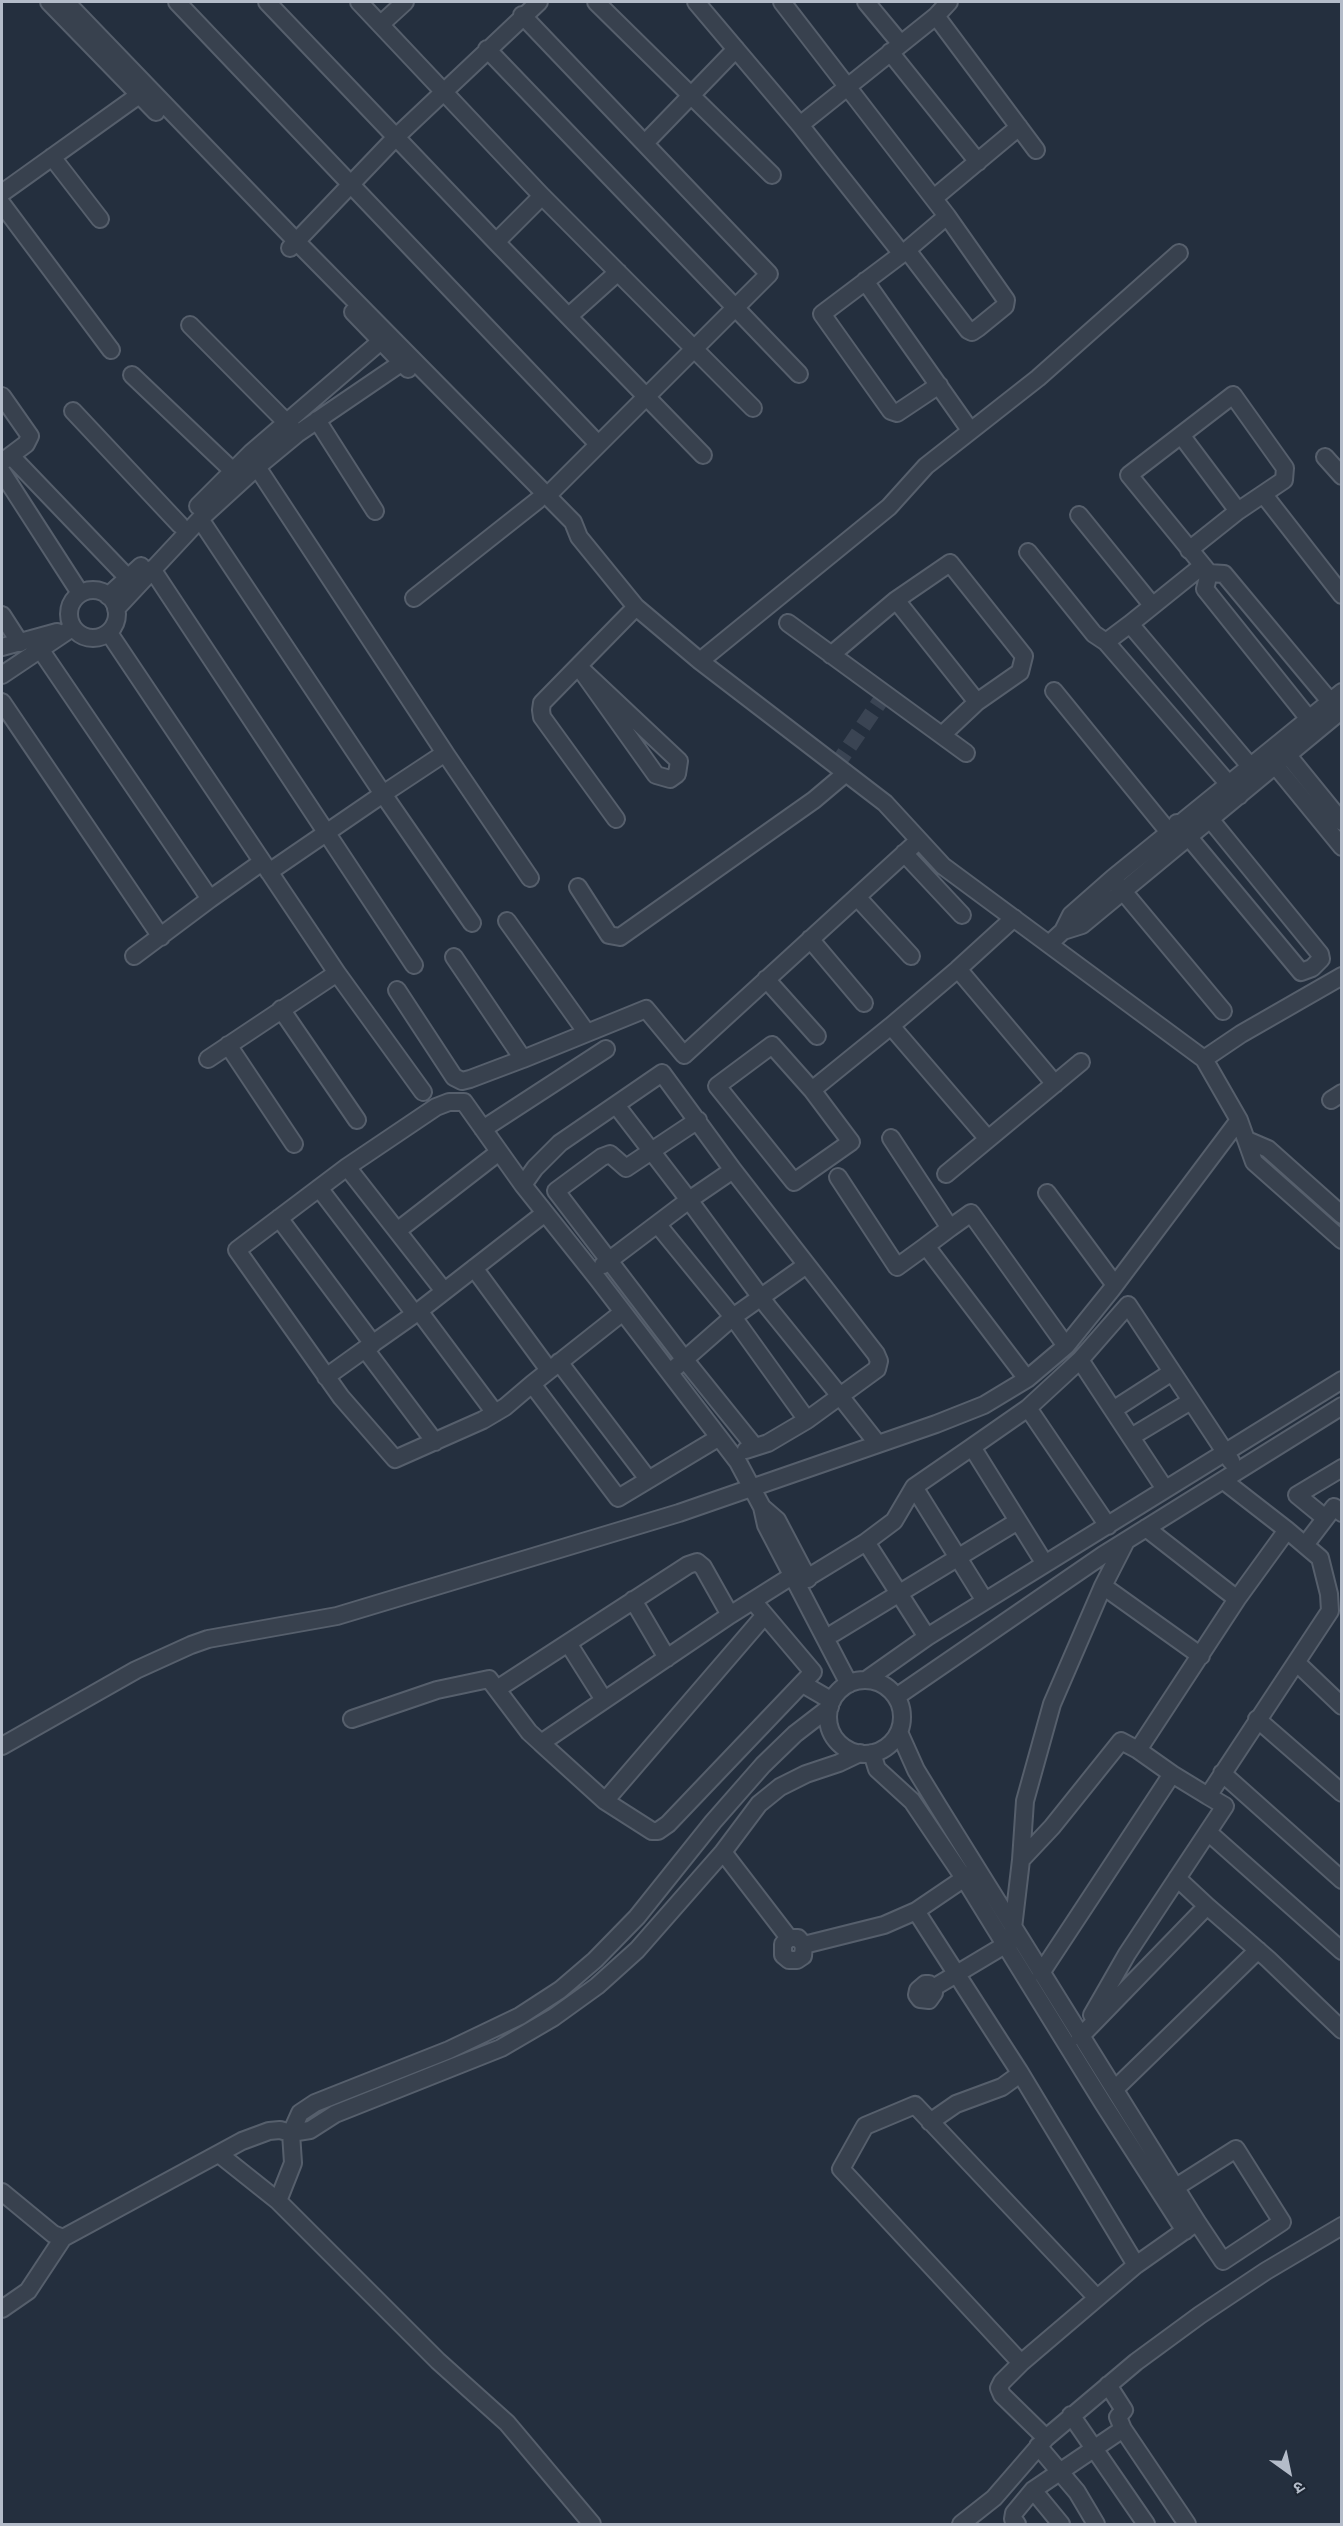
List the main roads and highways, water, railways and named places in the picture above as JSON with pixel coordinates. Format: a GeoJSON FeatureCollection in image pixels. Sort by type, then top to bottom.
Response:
{"type":"FeatureCollection","features":[{"type":"Feature","properties":{"kind":"tunnel"},"geometry":{"type":"LineString","coordinates":[[836,766],[885,694]]}}]}
